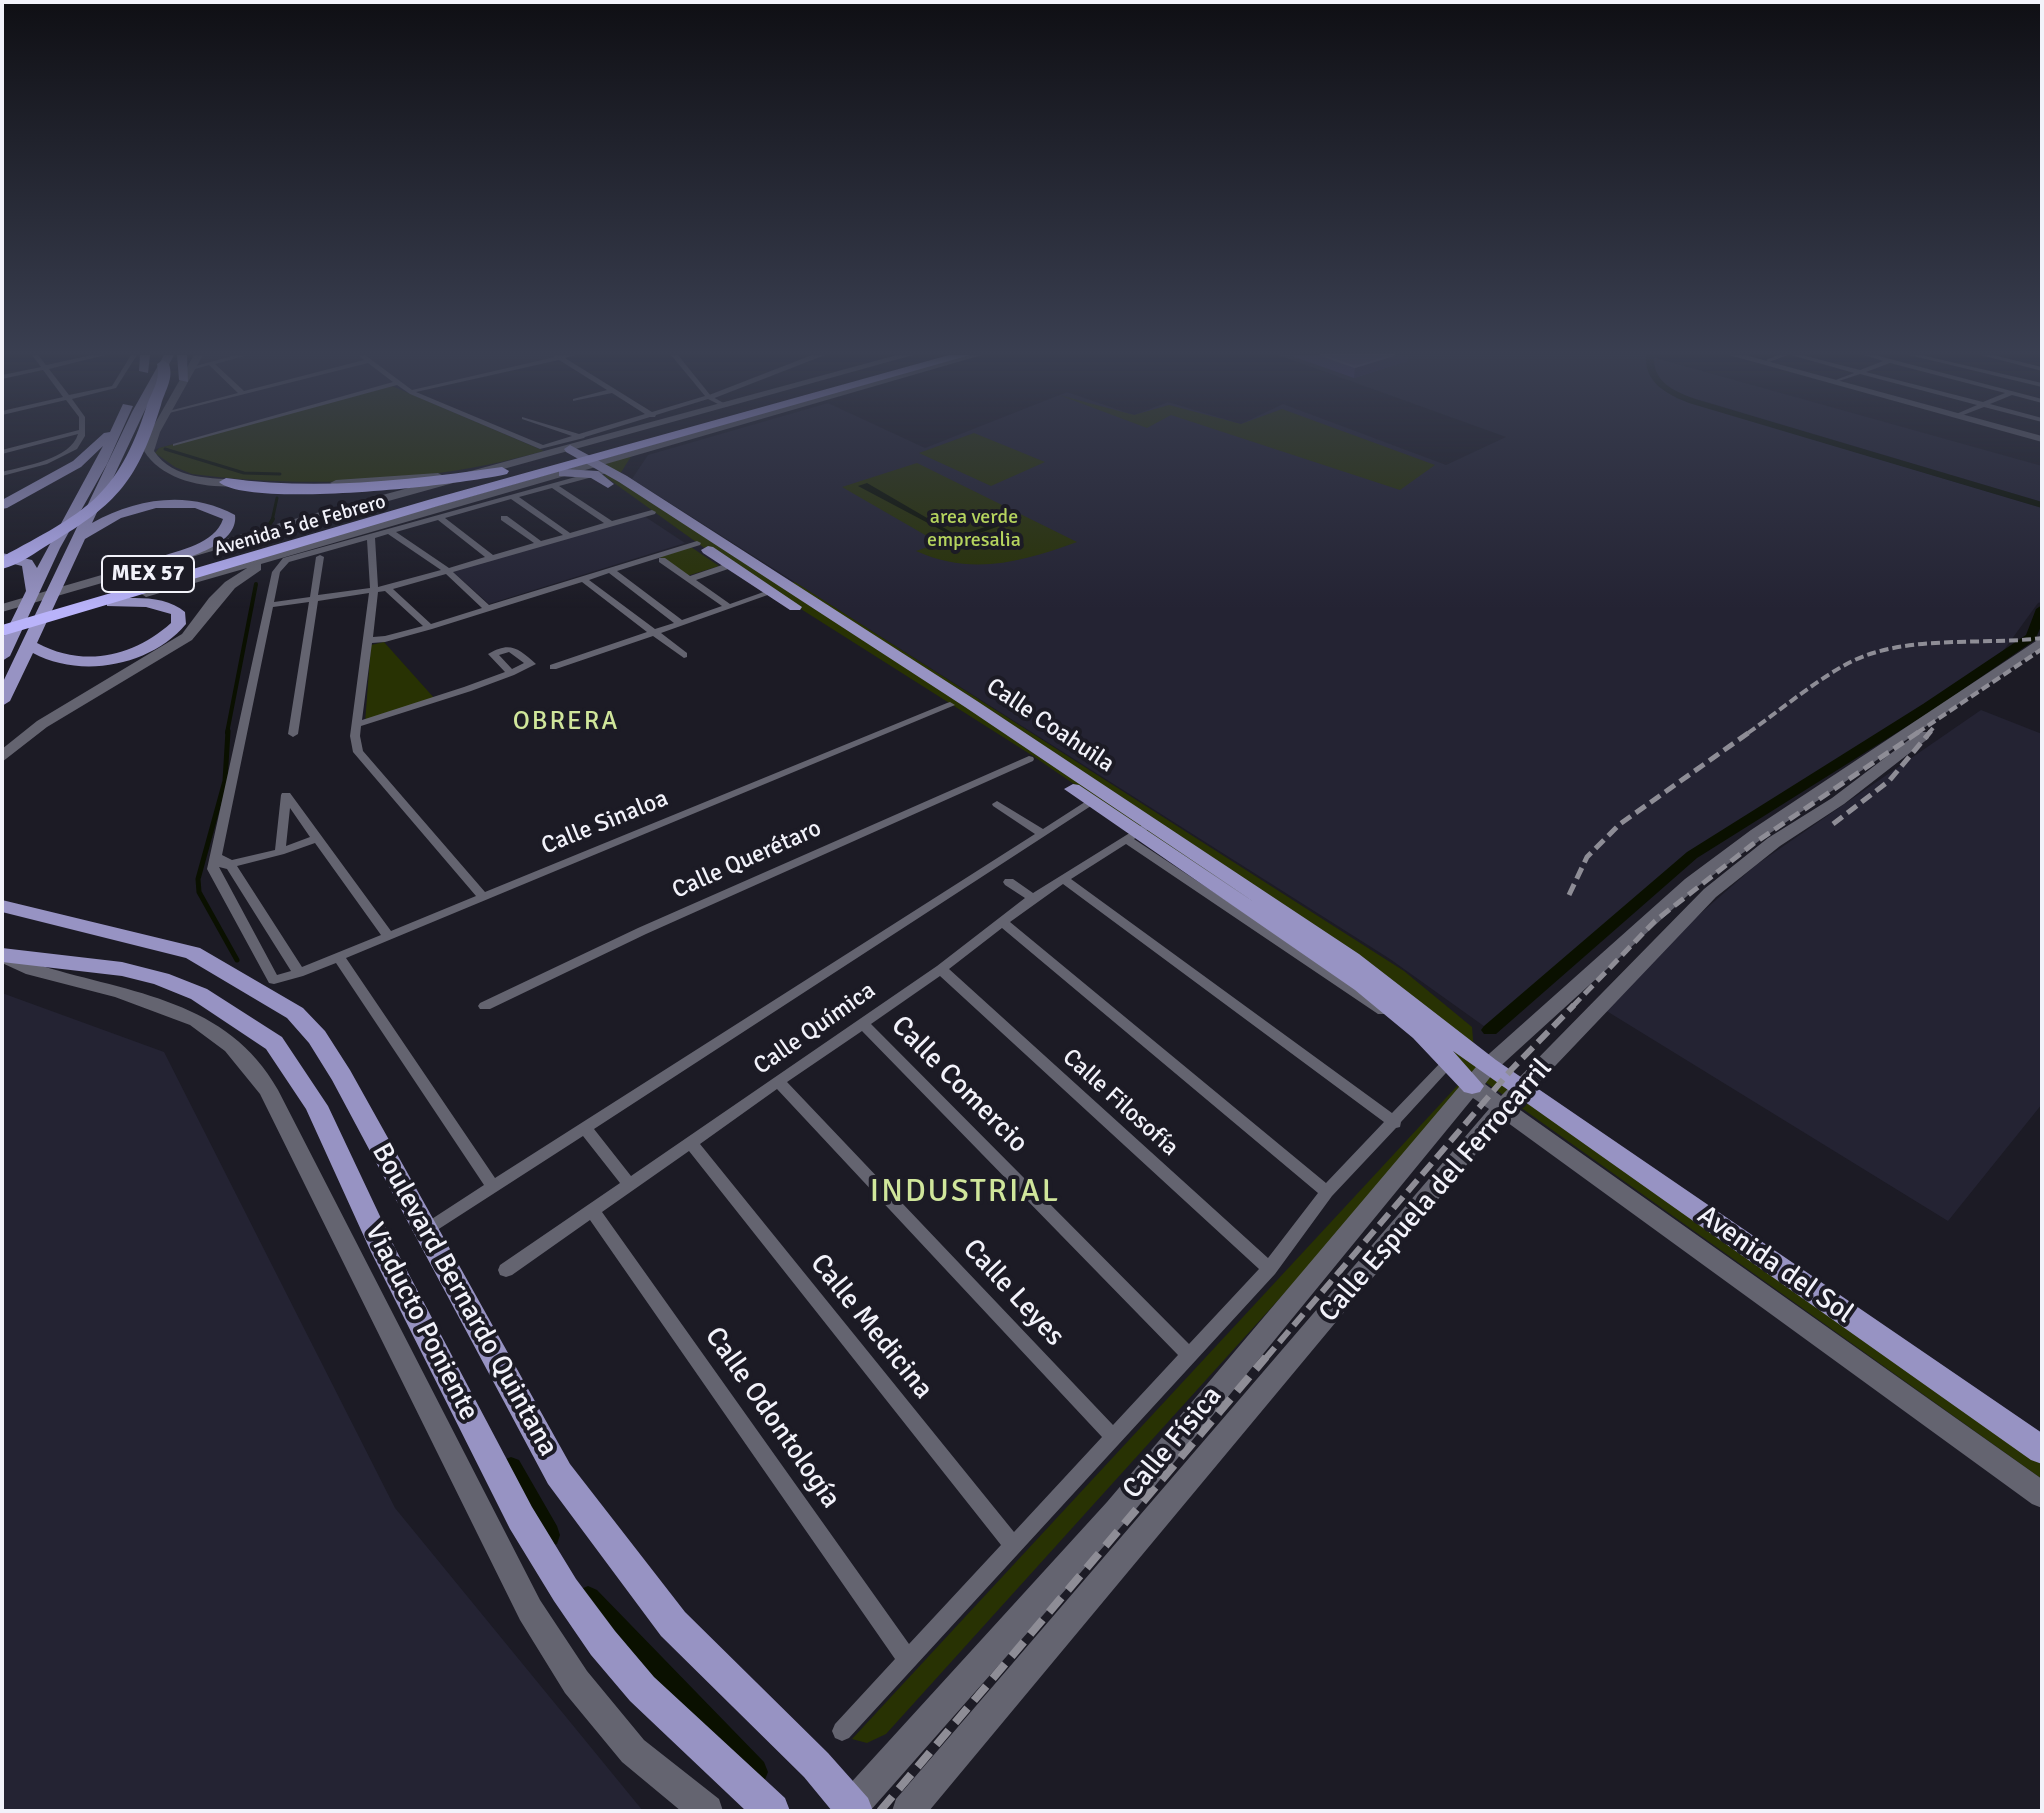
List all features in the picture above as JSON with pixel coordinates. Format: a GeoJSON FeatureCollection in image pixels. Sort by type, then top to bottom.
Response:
{"type":"FeatureCollection","features":[{"type":"Feature","properties":{"kind":"highway"},"geometry":{"type":"LineString","coordinates":[[2,564],[47,539],[110,495],[145,440]]}},
{"type":"Feature","properties":{"kind":"highway","name":"Avenida 5 de Febrero"},"geometry":{"type":"LineString","coordinates":[[3,641],[298,536],[509,468],[620,440]]}},
{"type":"Feature","properties":{"kind":"highway","name":"Avenida 5 de Febrero"},"geometry":{"type":"LineString","coordinates":[[2,617],[631,440]]}},
{"type":"Feature","properties":{"kind":"highway"},"geometry":{"type":"LineString","coordinates":[[226,482],[293,488],[348,487],[435,481],[509,468]]}},
{"type":"Feature","properties":{"kind":"main road"},"geometry":{"type":"LineString","coordinates":[[2,505],[77,464],[103,440]]}},
{"type":"Feature","properties":{"kind":"main road"},"geometry":{"type":"LineString","coordinates":[[3,641],[31,595],[112,440]]}},
{"type":"Feature","properties":{"kind":"main road"},"geometry":{"type":"LineString","coordinates":[[2,701],[124,440]]}},
{"type":"Feature","properties":{"kind":"main road","name":"Calle Coahuila"},"geometry":{"type":"LineString","coordinates":[[570,449],[971,704],[1137,832]]}},
{"type":"Feature","properties":{"kind":"main road"},"geometry":{"type":"LineString","coordinates":[[558,480],[599,469]]}},
{"type":"Feature","properties":{"kind":"main road","name":"Calle Coahuila"},"geometry":{"type":"LineString","coordinates":[[599,469],[697,543],[950,705],[1422,1024],[1480,1076]]}},
{"type":"Feature","properties":{"kind":"main road"},"geometry":{"type":"LineString","coordinates":[[75,548],[82,537],[103,522],[152,506],[203,506],[220,510],[230,518],[229,526],[219,536],[162,561]]}},
{"type":"Feature","properties":{"kind":"main road"},"geometry":{"type":"LineString","coordinates":[[2,557],[27,563],[34,580],[31,595]]}},
{"type":"Feature","properties":{"kind":"main road"},"geometry":{"type":"LineString","coordinates":[[32,639],[61,661],[84,662],[142,650],[165,639],[179,624],[178,612],[166,606],[137,601],[112,603]]}},
{"type":"Feature","properties":{"kind":"main road","name":"Boulevard Bernardo Quintana"},"geometry":{"type":"LineString","coordinates":[[2,906],[193,953],[295,1013],[317,1037],[342,1076],[559,1474],[620,1559],[673,1624],[816,1765],[852,1810]]}},
{"type":"Feature","properties":{"kind":"main road","name":"Viaducto Poniente"},"geometry":{"type":"LineString","coordinates":[[2,956],[122,969],[161,979],[199,994],[274,1043],[316,1106],[384,1252],[521,1518],[565,1590],[603,1643],[642,1689],[772,1811]]}},
{"type":"Feature","properties":{"kind":"main road","name":"Calle Coahuila"},"geometry":{"type":"LineString","coordinates":[[1422,1024],[1449,1062],[1480,1076]]}},
{"type":"Feature","properties":{"kind":"main road","name":"Avenida del Sol"},"geometry":{"type":"LineString","coordinates":[[1480,1076],[1523,1089],[2042,1450]]}},
{"type":"Feature","properties":{"kind":"street"},"geometry":{"type":"LineString","coordinates":[[2,452],[49,440]]}},
{"type":"Feature","properties":{"kind":"street"},"geometry":{"type":"LineString","coordinates":[[2,474],[61,455],[76,447],[79,440]]}},
{"type":"Feature","properties":{"kind":"street"},"geometry":{"type":"LineString","coordinates":[[152,440],[150,446],[155,463],[181,474],[226,482]]}},
{"type":"Feature","properties":{"kind":"street"},"geometry":{"type":"LineString","coordinates":[[175,445],[194,440]]}},
{"type":"Feature","properties":{"kind":"street"},"geometry":{"type":"LineString","coordinates":[[525,440],[543,447],[572,440]]}},
{"type":"Feature","properties":{"kind":"street","name":"Avenida 5 de Febrero"},"geometry":{"type":"LineString","coordinates":[[2,608],[162,561],[610,440]]}},
{"type":"Feature","properties":{"kind":"street"},"geometry":{"type":"LineString","coordinates":[[599,469],[696,440]]}},
{"type":"Feature","properties":{"kind":"street"},"geometry":{"type":"LineString","coordinates":[[2,757],[42,724],[187,637],[230,585],[282,558],[391,532],[513,497],[558,480],[611,524]]}},
{"type":"Feature","properties":{"kind":"street","name":"Avenida 5 de Febrero"},"geometry":{"type":"LineString","coordinates":[[3,641],[112,603],[558,480]]}},
{"type":"Feature","properties":{"kind":"street"},"geometry":{"type":"LineString","coordinates":[[513,497],[569,536]]}},
{"type":"Feature","properties":{"kind":"street"},"geometry":{"type":"LineString","coordinates":[[269,605],[387,588],[652,512]]}},
{"type":"Feature","properties":{"kind":"street"},"geometry":{"type":"LineString","coordinates":[[440,518],[493,559]]}},
{"type":"Feature","properties":{"kind":"street"},"geometry":{"type":"LineString","coordinates":[[504,518],[541,545]]}},
{"type":"Feature","properties":{"kind":"street"},"geometry":{"type":"LineString","coordinates":[[391,532],[448,571],[488,609]]}},
{"type":"Feature","properties":{"kind":"street"},"geometry":{"type":"LineString","coordinates":[[371,537],[374,591],[359,724],[355,736],[358,752],[483,897]]}},
{"type":"Feature","properties":{"kind":"street"},"geometry":{"type":"LineString","coordinates":[[368,640],[385,639],[429,627],[697,543]]}},
{"type":"Feature","properties":{"kind":"street"},"geometry":{"type":"LineString","coordinates":[[293,734],[320,557]]}},
{"type":"Feature","properties":{"kind":"street"},"geometry":{"type":"LineString","coordinates":[[282,558],[276,572],[215,863],[230,864],[280,852],[317,838]]}},
{"type":"Feature","properties":{"kind":"street"},"geometry":{"type":"LineString","coordinates":[[662,560],[729,607]]}},
{"type":"Feature","properties":{"kind":"street"},"geometry":{"type":"LineString","coordinates":[[690,579],[731,565]]}},
{"type":"Feature","properties":{"kind":"street"},"geometry":{"type":"LineString","coordinates":[[612,571],[680,623]]}},
{"type":"Feature","properties":{"kind":"street"},"geometry":{"type":"LineString","coordinates":[[583,579],[684,655]]}},
{"type":"Feature","properties":{"kind":"street"},"geometry":{"type":"LineString","coordinates":[[387,588],[429,627]]}},
{"type":"Feature","properties":{"kind":"street"},"geometry":{"type":"LineString","coordinates":[[553,667],[772,592]]}},
{"type":"Feature","properties":{"kind":"street","name":"Calle Espuela del Ferrocarril"},"geometry":{"type":"LineString","coordinates":[[1480,1076],[1691,883],[1757,834],[2042,641]]}},
{"type":"Feature","properties":{"kind":"street"},"geometry":{"type":"LineString","coordinates":[[359,724],[511,673],[531,664],[512,648],[493,654],[511,673]]}},
{"type":"Feature","properties":{"kind":"street","name":"Calle Espuela del Ferrocarril"},"geometry":{"type":"LineString","coordinates":[[908,1811],[1502,1108],[1710,893],[1774,842],[1838,801],[1934,727],[2042,655]]}},
{"type":"Feature","properties":{"kind":"street","name":"Calle Sinaloa"},"geometry":{"type":"LineString","coordinates":[[215,863],[272,978],[277,980],[950,705]]}},
{"type":"Feature","properties":{"kind":"street","name":"Calle Querétaro"},"geometry":{"type":"LineString","coordinates":[[485,1006],[642,931],[1029,759]]}},
{"type":"Feature","properties":{"kind":"street"},"geometry":{"type":"LineString","coordinates":[[280,852],[286,795],[388,936]]}},
{"type":"Feature","properties":{"kind":"street"},"geometry":{"type":"LineString","coordinates":[[426,1230],[1092,802]]}},
{"type":"Feature","properties":{"kind":"street"},"geometry":{"type":"LineString","coordinates":[[997,804],[1042,833]]}},
{"type":"Feature","properties":{"kind":"street","name":"Calle Química"},"geometry":{"type":"LineString","coordinates":[[506,1270],[941,969],[1033,898],[1137,832]]}},
{"type":"Feature","properties":{"kind":"street"},"geometry":{"type":"LineString","coordinates":[[230,864],[299,973]]}},
{"type":"Feature","properties":{"kind":"street"},"geometry":{"type":"LineString","coordinates":[[1063,878],[1395,1123]]}},
{"type":"Feature","properties":{"kind":"street"},"geometry":{"type":"LineString","coordinates":[[1009,882],[1033,898]]}},
{"type":"Feature","properties":{"kind":"street"},"geometry":{"type":"LineString","coordinates":[[1001,921],[1327,1192]]}},
{"type":"Feature","properties":{"kind":"street"},"geometry":{"type":"LineString","coordinates":[[2,956],[33,970],[120,992],[197,1020],[232,1046],[268,1090],[530,1610],[576,1682],[633,1751],[707,1811]]}},
{"type":"Feature","properties":{"kind":"street"},"geometry":{"type":"LineString","coordinates":[[338,956],[494,1188]]}},
{"type":"Feature","properties":{"kind":"street","name":"Calle Filosofía"},"geometry":{"type":"LineString","coordinates":[[941,969],[1269,1269]]}},
{"type":"Feature","properties":{"kind":"street","name":"Calle Comercio"},"geometry":{"type":"LineString","coordinates":[[862,1023],[1188,1354]]}},
{"type":"Feature","properties":{"kind":"street","name":"Calle Física"},"geometry":{"type":"LineString","coordinates":[[842,1731],[906,1658],[1269,1269],[1327,1192],[1449,1062]]}},
{"type":"Feature","properties":{"kind":"street","name":"Avenida del Sol"},"geometry":{"type":"LineString","coordinates":[[1480,1076],[1502,1108],[2042,1495]]}},
{"type":"Feature","properties":{"kind":"street","name":"Calle Física"},"geometry":{"type":"LineString","coordinates":[[852,1810],[1117,1511],[1480,1076]]}},
{"type":"Feature","properties":{"kind":"street","name":"Calle Leyes"},"geometry":{"type":"LineString","coordinates":[[778,1081],[1112,1436]]}},
{"type":"Feature","properties":{"kind":"street"},"geometry":{"type":"LineString","coordinates":[[586,1129],[629,1184]]}},
{"type":"Feature","properties":{"kind":"street","name":"Calle Medicina"},"geometry":{"type":"LineString","coordinates":[[690,1142],[1012,1544]]}},
{"type":"Feature","properties":{"kind":"street","name":"Calle Odontología"},"geometry":{"type":"LineString","coordinates":[[592,1210],[906,1658]]}},
{"type":"Feature","properties":{"kind":"shaded area"},"geometry":{"type":"Polygon","coordinates":[[[155,440],[190,440],[149,451],[155,440]]]}},
{"type":"Feature","properties":{"kind":"shaded area"},"geometry":{"type":"Polygon","coordinates":[[[701,440],[907,440],[925,448],[946,440],[1378,440],[1446,465],[1500,440],[1814,440],[2042,508],[2042,602],[2038,603],[2001,654],[1717,839],[1488,1029],[1390,959],[632,479],[648,455],[701,440]]]}},
{"type":"Feature","properties":{"kind":"shaded area"},"geometry":{"type":"Polygon","coordinates":[[[1833,440],[1948,440],[2042,466],[2042,502],[1833,440]]]}},
{"type":"Feature","properties":{"kind":"shaded area"},"geometry":{"type":"Polygon","coordinates":[[[867,483],[958,536],[1018,516],[1022,518],[960,540],[858,486],[867,483]]]}},
{"type":"Feature","properties":{"kind":"shaded area"},"geometry":{"type":"Polygon","coordinates":[[[644,516],[685,543],[489,604],[452,571],[644,516]]]}},
{"type":"Feature","properties":{"kind":"shaded area"},"geometry":{"type":"Polygon","coordinates":[[[1981,710],[2042,734],[2042,1104],[1948,1221],[1605,1010],[1669,941],[1756,865],[1981,710]]]}},
{"type":"Feature","properties":{"kind":"shaded area"},"geometry":{"type":"Polygon","coordinates":[[[2,993],[164,1052],[395,1508],[643,1811],[2,1811],[2,993]]]}},
{"type":"Feature","properties":{"kind":"green space"},"geometry":{"type":"Polygon","coordinates":[[[191,440],[517,440],[544,451],[458,470],[325,482],[192,474],[155,453],[159,448],[191,440]]]}},
{"type":"Feature","properties":{"kind":"green space"},"geometry":{"type":"Polygon","coordinates":[[[956,440],[990,440],[1045,462],[991,486],[919,453],[956,440]]]}},
{"type":"Feature","properties":{"kind":"green space"},"geometry":{"type":"Polygon","coordinates":[[[1246,440],[1366,440],[1435,465],[1400,490],[1246,440]]]}},
{"type":"Feature","properties":{"kind":"green space"},"geometry":{"type":"Polygon","coordinates":[[[632,455],[620,474],[784,584],[795,582],[1404,971],[1472,1027],[1475,1064],[2042,1464],[2042,1479],[1471,1072],[1459,1100],[886,1734],[867,1743],[852,1739],[1470,1072],[1367,985],[1033,756],[703,547],[603,475],[612,472],[605,464],[632,455]]]}},
{"type":"Feature","properties":{"kind":"green space","name":"area verde empresalia"},"geometry":{"type":"Polygon","coordinates":[[[917,463],[1077,542],[1037,555],[997,563],[957,563],[916,551],[939,543],[842,487],[917,463]]]}},
{"type":"Feature","properties":{"kind":"green space"},"geometry":{"type":"Polygon","coordinates":[[[691,547],[719,566],[687,576],[660,557],[691,547]]]}},
{"type":"Feature","properties":{"kind":"green space"},"geometry":{"type":"Polygon","coordinates":[[[384,642],[435,699],[365,723],[371,645],[384,642]]]}},
{"type":"Feature","properties":{"kind":"waterway"},"geometry":{"type":"LineString","coordinates":[[1822,440],[2042,505]]}},
{"type":"Feature","properties":{"kind":"waterway"},"geometry":{"type":"LineString","coordinates":[[165,449],[244,473],[280,474]]}},
{"type":"Feature","properties":{"kind":"waterway"},"geometry":{"type":"LineString","coordinates":[[272,520],[277,498]]}},
{"type":"Feature","properties":{"kind":"waterway"},"geometry":{"type":"LineString","coordinates":[[266,530],[272,520]]}},
{"type":"Feature","properties":{"kind":"waterway"},"geometry":{"type":"LineString","coordinates":[[227,733],[256,584]]}},
{"type":"Feature","properties":{"kind":"waterway"},"geometry":{"type":"LineString","coordinates":[[1490,1030],[1692,855],[1928,707],[2031,637],[2042,609]]}},
{"type":"Feature","properties":{"kind":"waterway"},"geometry":{"type":"LineString","coordinates":[[228,731],[225,781],[198,879],[199,892],[237,960]]}},
{"type":"Feature","properties":{"kind":"waterway"},"geometry":{"type":"LineString","coordinates":[[511,1468],[548,1535]]}},
{"type":"Feature","properties":{"kind":"waterway"},"geometry":{"type":"LineString","coordinates":[[588,1599],[754,1772]]}},
{"type":"Feature","properties":{"kind":"railway"},"geometry":{"type":"LineString","coordinates":[[1748,733],[1819,681],[1865,656],[1914,645],[2042,638]]}},
{"type":"Feature","properties":{"kind":"railway"},"geometry":{"type":"LineString","coordinates":[[1917,733],[2042,649]]}},
{"type":"Feature","properties":{"kind":"railway"},"geometry":{"type":"LineString","coordinates":[[1929,733],[1933,728]]}},
{"type":"Feature","properties":{"kind":"railway"},"geometry":{"type":"LineString","coordinates":[[1569,895],[1587,857],[1620,824],[1751,731]]}},
{"type":"Feature","properties":{"kind":"railway"},"geometry":{"type":"LineString","coordinates":[[1572,1007],[1655,921],[1753,844],[1920,731]]}},
{"type":"Feature","properties":{"kind":"railway"},"geometry":{"type":"LineString","coordinates":[[1833,824],[1889,781],[1931,731]]}},
{"type":"Feature","properties":{"kind":"railway"},"geometry":{"type":"LineString","coordinates":[[1265,1359],[1512,1069],[1574,1005]]}},
{"type":"Feature","properties":{"kind":"railway"},"geometry":{"type":"LineString","coordinates":[[880,1811],[1266,1357]]}},
{"type":"Feature","properties":{"kind":"district","name":"OBRERA"},"geometry":{"type":"Point","coordinates":[566,722]}},
{"type":"Feature","properties":{"kind":"district","name":"INDUSTRIAL"},"geometry":{"type":"Point","coordinates":[965,1193]}}]}
